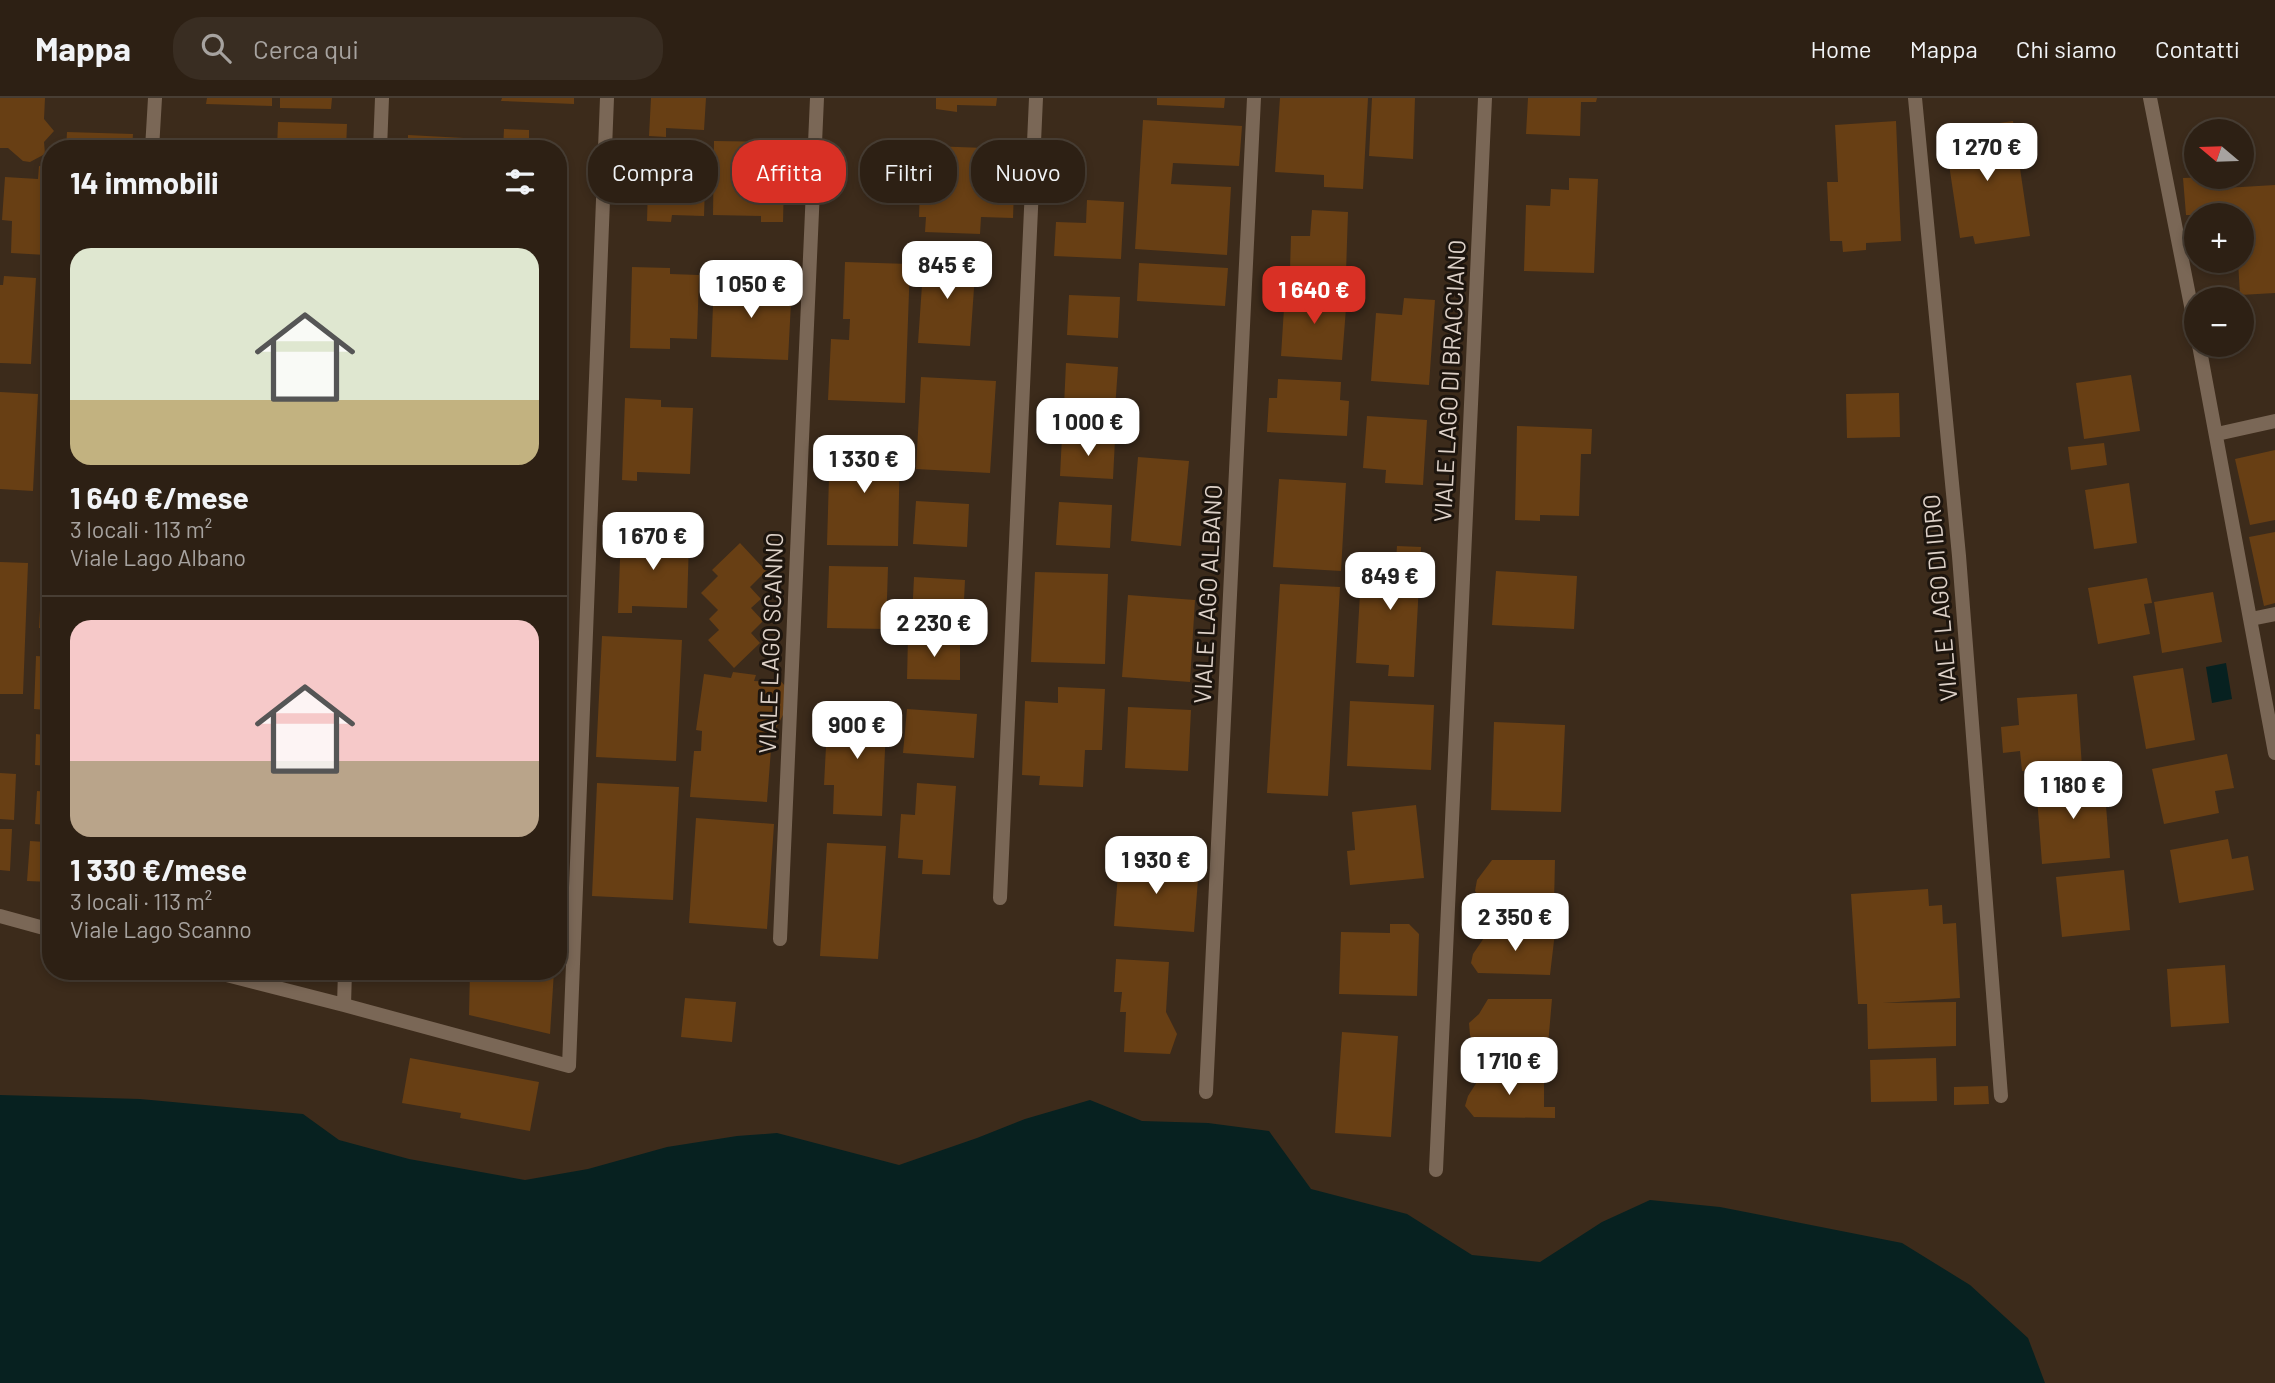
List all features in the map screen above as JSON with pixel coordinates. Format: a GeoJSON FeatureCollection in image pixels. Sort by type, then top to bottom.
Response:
{"type":"FeatureCollection","features":[{"type":"Feature","properties":{"kind":"street"},"geometry":{"type":"LineString","coordinates":[[153,140],[155,98]]}},
{"type":"Feature","properties":{"kind":"street"},"geometry":{"type":"LineString","coordinates":[[380,140],[382,98]]}},
{"type":"Feature","properties":{"kind":"street"},"geometry":{"type":"LineString","coordinates":[[246,980],[569,1066],[607,98]]}},
{"type":"Feature","properties":{"kind":"street","name":"VIALE LAGO SCANNO"},"geometry":{"type":"LineString","coordinates":[[780,939],[817,98]]}},
{"type":"Feature","properties":{"kind":"street"},"geometry":{"type":"LineString","coordinates":[[1000,898],[1036,98]]}},
{"type":"Feature","properties":{"kind":"street","name":"VIALE LAGO ALBANO"},"geometry":{"type":"LineString","coordinates":[[1206,1092],[1254,98]]}},
{"type":"Feature","properties":{"kind":"street","name":"VIALE LAGO DI BRACCIANO"},"geometry":{"type":"LineString","coordinates":[[1437,1170],[1485,98]]}},
{"type":"Feature","properties":{"kind":"street","name":"VIALE LAGO DI IDRO"},"geometry":{"type":"LineString","coordinates":[[1915,98],[1959,556],[2001,1096]]}},
{"type":"Feature","properties":{"kind":"street"},"geometry":{"type":"LineString","coordinates":[[2150,98],[2187,287]]}},
{"type":"Feature","properties":{"kind":"street"},"geometry":{"type":"LineString","coordinates":[[2201,357],[2275,753]]}},
{"type":"Feature","properties":{"kind":"street"},"geometry":{"type":"LineString","coordinates":[[2217,434],[2275,421]]}},
{"type":"Feature","properties":{"kind":"street"},"geometry":{"type":"LineString","coordinates":[[2251,619],[2275,614]]}},
{"type":"Feature","properties":{"kind":"street"},"geometry":{"type":"LineString","coordinates":[[0,916],[42,928]]}},
{"type":"Feature","properties":{"kind":"street"},"geometry":{"type":"LineString","coordinates":[[344,1005],[345,980]]}},
{"type":"Feature","properties":{"kind":"water"},"geometry":{"type":"Polygon","coordinates":[[[2226,663],[2232,699],[2212,703],[2206,667],[2226,663]]]}},
{"type":"Feature","properties":{"kind":"water"},"geometry":{"type":"Polygon","coordinates":[[[0,1095],[140,1099],[303,1114],[339,1140],[409,1159],[525,1180],[588,1169],[667,1147],[777,1133],[899,1165],[1025,1119],[1090,1100],[1142,1121],[1208,1123],[1269,1131],[1311,1189],[1407,1214],[1472,1255],[1540,1262],[1602,1222],[1650,1200],[1720,1207],[1902,1243],[1970,1285],[2028,1338],[2045,1383],[0,1383],[0,1095]]]}},
{"type":"Feature","properties":{"kind":"building"},"geometry":{"type":"Polygon","coordinates":[[[0,98],[45,98],[44,119],[54,131],[46,140],[42,140],[42,156],[30,162],[23,161],[8,148],[0,148],[0,98]]]}},
{"type":"Feature","properties":{"kind":"building"},"geometry":{"type":"Polygon","coordinates":[[[207,98],[272,98],[272,106],[206,104],[207,98]]]}},
{"type":"Feature","properties":{"kind":"building"},"geometry":{"type":"Polygon","coordinates":[[[280,98],[332,98],[331,109],[280,108],[280,98]]]}},
{"type":"Feature","properties":{"kind":"building"},"geometry":{"type":"Polygon","coordinates":[[[502,98],[574,98],[574,104],[501,101],[502,98]]]}},
{"type":"Feature","properties":{"kind":"building"},"geometry":{"type":"Polygon","coordinates":[[[651,98],[706,98],[704,130],[666,128],[666,137],[649,136],[651,98]]]}},
{"type":"Feature","properties":{"kind":"building"},"geometry":{"type":"Polygon","coordinates":[[[936,98],[997,98],[996,106],[957,105],[957,112],[936,109],[936,98]]]}},
{"type":"Feature","properties":{"kind":"building"},"geometry":{"type":"Polygon","coordinates":[[[1157,98],[1225,98],[1224,108],[1157,105],[1157,98]]]}},
{"type":"Feature","properties":{"kind":"building"},"geometry":{"type":"Polygon","coordinates":[[[1280,98],[1368,98],[1363,189],[1324,187],[1324,175],[1275,172],[1280,98]]]}},
{"type":"Feature","properties":{"kind":"building"},"geometry":{"type":"Polygon","coordinates":[[[1372,98],[1415,98],[1413,159],[1369,156],[1372,98]]]}},
{"type":"Feature","properties":{"kind":"building"},"geometry":{"type":"Polygon","coordinates":[[[1528,98],[1597,98],[1596,102],[1581,102],[1580,136],[1526,134],[1528,98]]]}},
{"type":"Feature","properties":{"kind":"building"},"geometry":{"type":"Polygon","coordinates":[[[1143,120],[1242,126],[1239,166],[1173,163],[1171,184],[1231,187],[1227,255],[1135,249],[1143,120]]]}},
{"type":"Feature","properties":{"kind":"building"},"geometry":{"type":"Polygon","coordinates":[[[1896,121],[1901,241],[1866,243],[1866,250],[1843,252],[1842,241],[1830,241],[1827,182],[1838,182],[1835,125],[1896,121]]]}},
{"type":"Feature","properties":{"kind":"building"},"geometry":{"type":"Polygon","coordinates":[[[2013,121],[2030,236],[1975,244],[1973,236],[1960,238],[1944,131],[2013,121]]]}},
{"type":"Feature","properties":{"kind":"building"},"geometry":{"type":"Polygon","coordinates":[[[278,122],[347,124],[346,140],[277,140],[278,122]]]}},
{"type":"Feature","properties":{"kind":"building"},"geometry":{"type":"Polygon","coordinates":[[[504,129],[529,130],[529,140],[503,140],[504,129]]]}},
{"type":"Feature","properties":{"kind":"building"},"geometry":{"type":"Polygon","coordinates":[[[67,132],[133,134],[133,140],[67,140],[67,132]]]}},
{"type":"Feature","properties":{"kind":"building"},"geometry":{"type":"Polygon","coordinates":[[[408,135],[483,139],[483,140],[408,140],[408,135]]]}},
{"type":"Feature","properties":{"kind":"building"},"geometry":{"type":"Polygon","coordinates":[[[718,141],[732,141],[732,203],[783,203],[783,222],[761,222],[761,216],[713,215],[713,203],[718,203],[718,141]]]}},
{"type":"Feature","properties":{"kind":"building"},"geometry":{"type":"Polygon","coordinates":[[[957,147],[971,147],[971,203],[1014,203],[1013,218],[981,217],[980,234],[925,232],[926,217],[919,217],[919,203],[957,203],[957,147]]]}},
{"type":"Feature","properties":{"kind":"building"},"geometry":{"type":"Polygon","coordinates":[[[39,166],[42,166],[42,255],[11,253],[12,221],[2,220],[5,177],[38,179],[39,166]]]}},
{"type":"Feature","properties":{"kind":"building"},"geometry":{"type":"Polygon","coordinates":[[[1569,178],[1598,179],[1594,273],[1524,271],[1526,205],[1550,206],[1551,189],[1569,190],[1569,178]]]}},
{"type":"Feature","properties":{"kind":"building"},"geometry":{"type":"Polygon","coordinates":[[[2183,178],[2184,189],[2254,189],[2254,186],[2275,185],[2275,293],[2254,294],[2254,287],[2240,287],[2239,273],[2254,273],[2254,203],[2185,203],[2183,178]]]}},
{"type":"Feature","properties":{"kind":"building"},"geometry":{"type":"Polygon","coordinates":[[[1087,200],[1124,202],[1121,259],[1054,256],[1056,222],[1086,223],[1087,200]]]}},
{"type":"Feature","properties":{"kind":"building"},"geometry":{"type":"Polygon","coordinates":[[[648,203],[704,203],[704,216],[672,215],[671,222],[647,221],[648,203]]]}},
{"type":"Feature","properties":{"kind":"building"},"geometry":{"type":"Polygon","coordinates":[[[1312,210],[1348,212],[1346,273],[1290,270],[1291,236],[1310,236],[1312,210]]]}},
{"type":"Feature","properties":{"kind":"building"},"geometry":{"type":"Polygon","coordinates":[[[924,256],[976,259],[970,346],[918,343],[924,256]]]}},
{"type":"Feature","properties":{"kind":"building"},"geometry":{"type":"Polygon","coordinates":[[[845,262],[910,264],[905,403],[828,400],[831,339],[849,340],[850,319],[843,319],[845,262]]]}},
{"type":"Feature","properties":{"kind":"building"},"geometry":{"type":"Polygon","coordinates":[[[1139,263],[1228,268],[1225,306],[1137,301],[1139,263]]]}},
{"type":"Feature","properties":{"kind":"building"},"geometry":{"type":"Polygon","coordinates":[[[632,267],[670,268],[670,274],[699,275],[697,339],[670,338],[670,349],[630,348],[632,267]]]}},
{"type":"Feature","properties":{"kind":"building"},"geometry":{"type":"Polygon","coordinates":[[[4,276],[36,278],[31,364],[0,363],[0,285],[3,285],[4,276]]]}},
{"type":"Feature","properties":{"kind":"building"},"geometry":{"type":"Polygon","coordinates":[[[714,279],[792,283],[788,360],[711,357],[714,279]]]}},
{"type":"Feature","properties":{"kind":"building"},"geometry":{"type":"Polygon","coordinates":[[[1285,292],[1347,295],[1342,360],[1281,356],[1285,292]]]}},
{"type":"Feature","properties":{"kind":"building"},"geometry":{"type":"Polygon","coordinates":[[[1069,295],[1120,297],[1118,338],[1067,335],[1069,295]]]}},
{"type":"Feature","properties":{"kind":"building"},"geometry":{"type":"Polygon","coordinates":[[[1404,298],[1435,300],[1429,385],[1371,381],[1376,313],[1402,315],[1404,298]]]}},
{"type":"Feature","properties":{"kind":"building"},"geometry":{"type":"Polygon","coordinates":[[[1066,363],[1118,367],[1115,409],[1064,406],[1066,363]]]}},
{"type":"Feature","properties":{"kind":"building"},"geometry":{"type":"Polygon","coordinates":[[[2131,375],[2140,431],[2084,439],[2076,383],[2131,375]]]}},
{"type":"Feature","properties":{"kind":"building"},"geometry":{"type":"Polygon","coordinates":[[[921,377],[996,381],[990,473],[916,469],[921,377]]]}},
{"type":"Feature","properties":{"kind":"building"},"geometry":{"type":"Polygon","coordinates":[[[1278,379],[1341,382],[1340,400],[1349,401],[1347,436],[1267,432],[1269,398],[1277,398],[1278,379]]]}},
{"type":"Feature","properties":{"kind":"building"},"geometry":{"type":"Polygon","coordinates":[[[0,392],[38,394],[33,491],[0,489],[0,392]]]}},
{"type":"Feature","properties":{"kind":"building"},"geometry":{"type":"Polygon","coordinates":[[[1899,393],[1900,437],[1847,438],[1846,394],[1899,393]]]}},
{"type":"Feature","properties":{"kind":"building"},"geometry":{"type":"Polygon","coordinates":[[[625,398],[661,400],[661,407],[693,408],[690,474],[637,472],[637,481],[622,480],[625,398]]]}},
{"type":"Feature","properties":{"kind":"building"},"geometry":{"type":"Polygon","coordinates":[[[1367,416],[1427,420],[1423,485],[1385,483],[1386,470],[1363,468],[1367,416]]]}},
{"type":"Feature","properties":{"kind":"building"},"geometry":{"type":"Polygon","coordinates":[[[1517,426],[1592,429],[1591,454],[1581,454],[1579,516],[1540,515],[1540,521],[1515,520],[1517,426]]]}},
{"type":"Feature","properties":{"kind":"building"},"geometry":{"type":"Polygon","coordinates":[[[1062,436],[1115,439],[1113,479],[1060,476],[1062,436]]]}},
{"type":"Feature","properties":{"kind":"building"},"geometry":{"type":"Polygon","coordinates":[[[830,443],[900,444],[898,546],[827,545],[830,443]]]}},
{"type":"Feature","properties":{"kind":"building"},"geometry":{"type":"Polygon","coordinates":[[[2104,443],[2107,465],[2071,470],[2068,447],[2104,443]]]}},
{"type":"Feature","properties":{"kind":"building"},"geometry":{"type":"Polygon","coordinates":[[[2275,450],[2275,520],[2250,525],[2235,459],[2275,450]]]}},
{"type":"Feature","properties":{"kind":"building"},"geometry":{"type":"Polygon","coordinates":[[[1138,457],[1189,461],[1181,546],[1131,541],[1138,457]]]}},
{"type":"Feature","properties":{"kind":"building"},"geometry":{"type":"Polygon","coordinates":[[[1279,479],[1346,483],[1341,571],[1273,567],[1279,479]]]}},
{"type":"Feature","properties":{"kind":"building"},"geometry":{"type":"Polygon","coordinates":[[[2129,483],[2137,543],[2094,549],[2085,490],[2129,483]]]}},
{"type":"Feature","properties":{"kind":"building"},"geometry":{"type":"Polygon","coordinates":[[[916,501],[969,504],[967,547],[913,544],[916,501]]]}},
{"type":"Feature","properties":{"kind":"building"},"geometry":{"type":"Polygon","coordinates":[[[1059,502],[1112,505],[1110,548],[1056,545],[1059,502]]]}},
{"type":"Feature","properties":{"kind":"building"},"geometry":{"type":"Polygon","coordinates":[[[2275,532],[2275,603],[2264,606],[2249,537],[2275,532]]]}},
{"type":"Feature","properties":{"kind":"building"},"geometry":{"type":"Polygon","coordinates":[[[621,533],[655,534],[654,539],[689,540],[687,608],[632,606],[632,613],[618,613],[621,533]]]}},
{"type":"Feature","properties":{"kind":"building"},"geometry":{"type":"Polygon","coordinates":[[[740,543],[766,571],[750,587],[761,599],[751,608],[763,621],[751,633],[760,643],[734,668],[708,640],[719,630],[709,619],[718,610],[701,593],[718,576],[712,570],[740,543]]]}},
{"type":"Feature","properties":{"kind":"building"},"geometry":{"type":"Polygon","coordinates":[[[1397,546],[1421,547],[1414,677],[1388,676],[1389,665],[1356,663],[1362,559],[1396,561],[1397,546]]]}},
{"type":"Feature","properties":{"kind":"building"},"geometry":{"type":"Polygon","coordinates":[[[0,562],[28,563],[23,694],[0,694],[0,562]]]}},
{"type":"Feature","properties":{"kind":"building"},"geometry":{"type":"Polygon","coordinates":[[[829,566],[888,567],[886,629],[827,628],[829,566]]]}},
{"type":"Feature","properties":{"kind":"building"},"geometry":{"type":"Polygon","coordinates":[[[1496,571],[1577,576],[1574,629],[1492,625],[1496,571]]]}},
{"type":"Feature","properties":{"kind":"building"},"geometry":{"type":"Polygon","coordinates":[[[1035,572],[1108,574],[1105,664],[1031,662],[1035,572]]]}},
{"type":"Feature","properties":{"kind":"building"},"geometry":{"type":"Polygon","coordinates":[[[42,574],[42,628],[39,628],[42,574]]]}},
{"type":"Feature","properties":{"kind":"building"},"geometry":{"type":"Polygon","coordinates":[[[914,577],[965,580],[963,621],[912,618],[914,577]]]}},
{"type":"Feature","properties":{"kind":"building"},"geometry":{"type":"Polygon","coordinates":[[[2147,578],[2152,603],[2144,604],[2150,634],[2098,644],[2088,588],[2147,578]]]}},
{"type":"Feature","properties":{"kind":"building"},"geometry":{"type":"Polygon","coordinates":[[[1280,584],[1340,587],[1328,796],[1267,793],[1280,584]]]}},
{"type":"Feature","properties":{"kind":"building"},"geometry":{"type":"Polygon","coordinates":[[[2213,592],[2222,642],[2162,653],[2154,602],[2213,592]]]}},
{"type":"Feature","properties":{"kind":"building"},"geometry":{"type":"Polygon","coordinates":[[[1128,595],[1195,600],[1190,682],[1122,677],[1128,595]]]}},
{"type":"Feature","properties":{"kind":"building"},"geometry":{"type":"Polygon","coordinates":[[[602,636],[682,640],[676,761],[596,757],[602,636]]]}},
{"type":"Feature","properties":{"kind":"building"},"geometry":{"type":"Polygon","coordinates":[[[908,637],[960,638],[960,680],[907,679],[908,637]]]}},
{"type":"Feature","properties":{"kind":"building"},"geometry":{"type":"Polygon","coordinates":[[[36,656],[42,656],[42,710],[34,709],[36,656]]]}},
{"type":"Feature","properties":{"kind":"building"},"geometry":{"type":"Polygon","coordinates":[[[2183,668],[2195,740],[2146,749],[2133,676],[2183,668]]]}},
{"type":"Feature","properties":{"kind":"building"},"geometry":{"type":"Polygon","coordinates":[[[733,672],[756,675],[754,681],[774,682],[778,678],[785,686],[783,715],[772,736],[767,802],[690,797],[694,751],[701,751],[702,731],[696,730],[704,674],[731,678],[733,672]]]}},
{"type":"Feature","properties":{"kind":"building"},"geometry":{"type":"Polygon","coordinates":[[[1058,687],[1105,689],[1102,750],[1085,750],[1083,787],[1039,785],[1040,776],[1022,775],[1025,701],[1058,703],[1058,687]]]}},
{"type":"Feature","properties":{"kind":"building"},"geometry":{"type":"Polygon","coordinates":[[[2077,694],[2082,767],[2022,771],[2020,751],[2003,753],[2001,727],[2019,725],[2017,698],[2077,694]]]}},
{"type":"Feature","properties":{"kind":"building"},"geometry":{"type":"Polygon","coordinates":[[[1350,701],[1434,705],[1431,770],[1347,766],[1350,701]]]}},
{"type":"Feature","properties":{"kind":"building"},"geometry":{"type":"Polygon","coordinates":[[[843,704],[887,706],[882,816],[833,814],[834,785],[824,785],[827,727],[842,728],[843,704]]]}},
{"type":"Feature","properties":{"kind":"building"},"geometry":{"type":"Polygon","coordinates":[[[1128,707],[1191,710],[1188,771],[1125,768],[1128,707]]]}},
{"type":"Feature","properties":{"kind":"building"},"geometry":{"type":"Polygon","coordinates":[[[907,709],[977,714],[974,758],[903,753],[907,709]]]}},
{"type":"Feature","properties":{"kind":"building"},"geometry":{"type":"Polygon","coordinates":[[[1494,722],[1565,725],[1561,812],[1491,810],[1494,722]]]}},
{"type":"Feature","properties":{"kind":"building"},"geometry":{"type":"Polygon","coordinates":[[[36,734],[42,735],[42,765],[35,765],[36,734]]]}},
{"type":"Feature","properties":{"kind":"building"},"geometry":{"type":"Polygon","coordinates":[[[2227,754],[2234,788],[2215,791],[2219,813],[2164,824],[2152,769],[2227,754]]]}},
{"type":"Feature","properties":{"kind":"building"},"geometry":{"type":"Polygon","coordinates":[[[0,773],[16,774],[14,820],[0,819],[0,773]]]}},
{"type":"Feature","properties":{"kind":"building"},"geometry":{"type":"Polygon","coordinates":[[[2104,779],[2110,858],[2042,864],[2036,784],[2104,779]]]}},
{"type":"Feature","properties":{"kind":"building"},"geometry":{"type":"Polygon","coordinates":[[[597,783],[679,787],[673,900],[592,896],[597,783]]]}},
{"type":"Feature","properties":{"kind":"building"},"geometry":{"type":"Polygon","coordinates":[[[917,783],[956,786],[950,875],[922,874],[923,860],[898,858],[901,814],[915,815],[917,783]]]}},
{"type":"Feature","properties":{"kind":"building"},"geometry":{"type":"Polygon","coordinates":[[[37,791],[42,791],[42,825],[35,824],[37,791]]]}},
{"type":"Feature","properties":{"kind":"building"},"geometry":{"type":"Polygon","coordinates":[[[1416,805],[1424,878],[1350,885],[1347,851],[1355,850],[1352,812],[1416,805]]]}},
{"type":"Feature","properties":{"kind":"building"},"geometry":{"type":"Polygon","coordinates":[[[696,818],[774,824],[767,929],[689,923],[696,818]]]}},
{"type":"Feature","properties":{"kind":"building"},"geometry":{"type":"Polygon","coordinates":[[[0,829],[12,829],[10,871],[0,870],[0,829]]]}},
{"type":"Feature","properties":{"kind":"building"},"geometry":{"type":"Polygon","coordinates":[[[2228,839],[2232,859],[2248,856],[2254,890],[2179,903],[2170,850],[2228,839]]]}},
{"type":"Feature","properties":{"kind":"building"},"geometry":{"type":"Polygon","coordinates":[[[30,841],[42,842],[42,882],[27,881],[30,841]]]}},
{"type":"Feature","properties":{"kind":"building"},"geometry":{"type":"Polygon","coordinates":[[[827,843],[886,846],[878,959],[820,956],[827,843]]]}},
{"type":"Feature","properties":{"kind":"building"},"geometry":{"type":"Polygon","coordinates":[[[1119,860],[1199,866],[1194,932],[1114,926],[1119,860]]]}},
{"type":"Feature","properties":{"kind":"building"},"geometry":{"type":"Polygon","coordinates":[[[1492,860],[1555,860],[1554,904],[1483,902],[1475,891],[1477,880],[1492,860]]]}},
{"type":"Feature","properties":{"kind":"building"},"geometry":{"type":"Polygon","coordinates":[[[2124,870],[2130,930],[2062,937],[2056,877],[2124,870]]]}},
{"type":"Feature","properties":{"kind":"building"},"geometry":{"type":"Polygon","coordinates":[[[1928,889],[1929,906],[1942,905],[1943,924],[1956,923],[1960,998],[1882,1003],[1956,1002],[1956,1046],[1868,1049],[1867,1004],[1858,1004],[1851,894],[1928,889]]]}},
{"type":"Feature","properties":{"kind":"building"},"geometry":{"type":"Polygon","coordinates":[[[1390,924],[1409,924],[1419,934],[1417,996],[1339,994],[1341,932],[1390,933],[1390,924]]]}},
{"type":"Feature","properties":{"kind":"building"},"geometry":{"type":"Polygon","coordinates":[[[1488,932],[1555,932],[1550,975],[1478,973],[1471,963],[1473,954],[1488,932]]]}},
{"type":"Feature","properties":{"kind":"building"},"geometry":{"type":"Polygon","coordinates":[[[1116,959],[1169,962],[1166,1012],[1177,1034],[1170,1054],[1124,1052],[1126,1012],[1120,1012],[1122,992],[1114,992],[1116,959]]]}},
{"type":"Feature","properties":{"kind":"building"},"geometry":{"type":"Polygon","coordinates":[[[2225,965],[2229,1023],[2171,1027],[2167,969],[2225,965]]]}},
{"type":"Feature","properties":{"kind":"building"},"geometry":{"type":"Polygon","coordinates":[[[470,980],[553,980],[550,1034],[469,1015],[470,980]]]}},
{"type":"Feature","properties":{"kind":"building"},"geometry":{"type":"Polygon","coordinates":[[[685,998],[736,1002],[732,1042],[681,1037],[685,998]]]}},
{"type":"Feature","properties":{"kind":"building"},"geometry":{"type":"Polygon","coordinates":[[[1488,999],[1552,999],[1548,1045],[1474,1045],[1469,1023],[1479,1014],[1488,999]]]}},
{"type":"Feature","properties":{"kind":"building"},"geometry":{"type":"Polygon","coordinates":[[[1342,1032],[1398,1036],[1391,1137],[1335,1133],[1342,1032]]]}},
{"type":"Feature","properties":{"kind":"building"},"geometry":{"type":"Polygon","coordinates":[[[410,1058],[539,1082],[530,1131],[460,1118],[461,1113],[402,1103],[410,1058]]]}},
{"type":"Feature","properties":{"kind":"building"},"geometry":{"type":"Polygon","coordinates":[[[1936,1058],[1937,1101],[1871,1102],[1870,1060],[1936,1058]]]}},
{"type":"Feature","properties":{"kind":"building"},"geometry":{"type":"Polygon","coordinates":[[[1482,1074],[1544,1075],[1544,1107],[1555,1107],[1555,1118],[1474,1117],[1465,1106],[1482,1074]]]}},
{"type":"Feature","properties":{"kind":"building"},"geometry":{"type":"Polygon","coordinates":[[[1988,1086],[1989,1104],[1954,1105],[1954,1087],[1988,1086]]]}}]}
